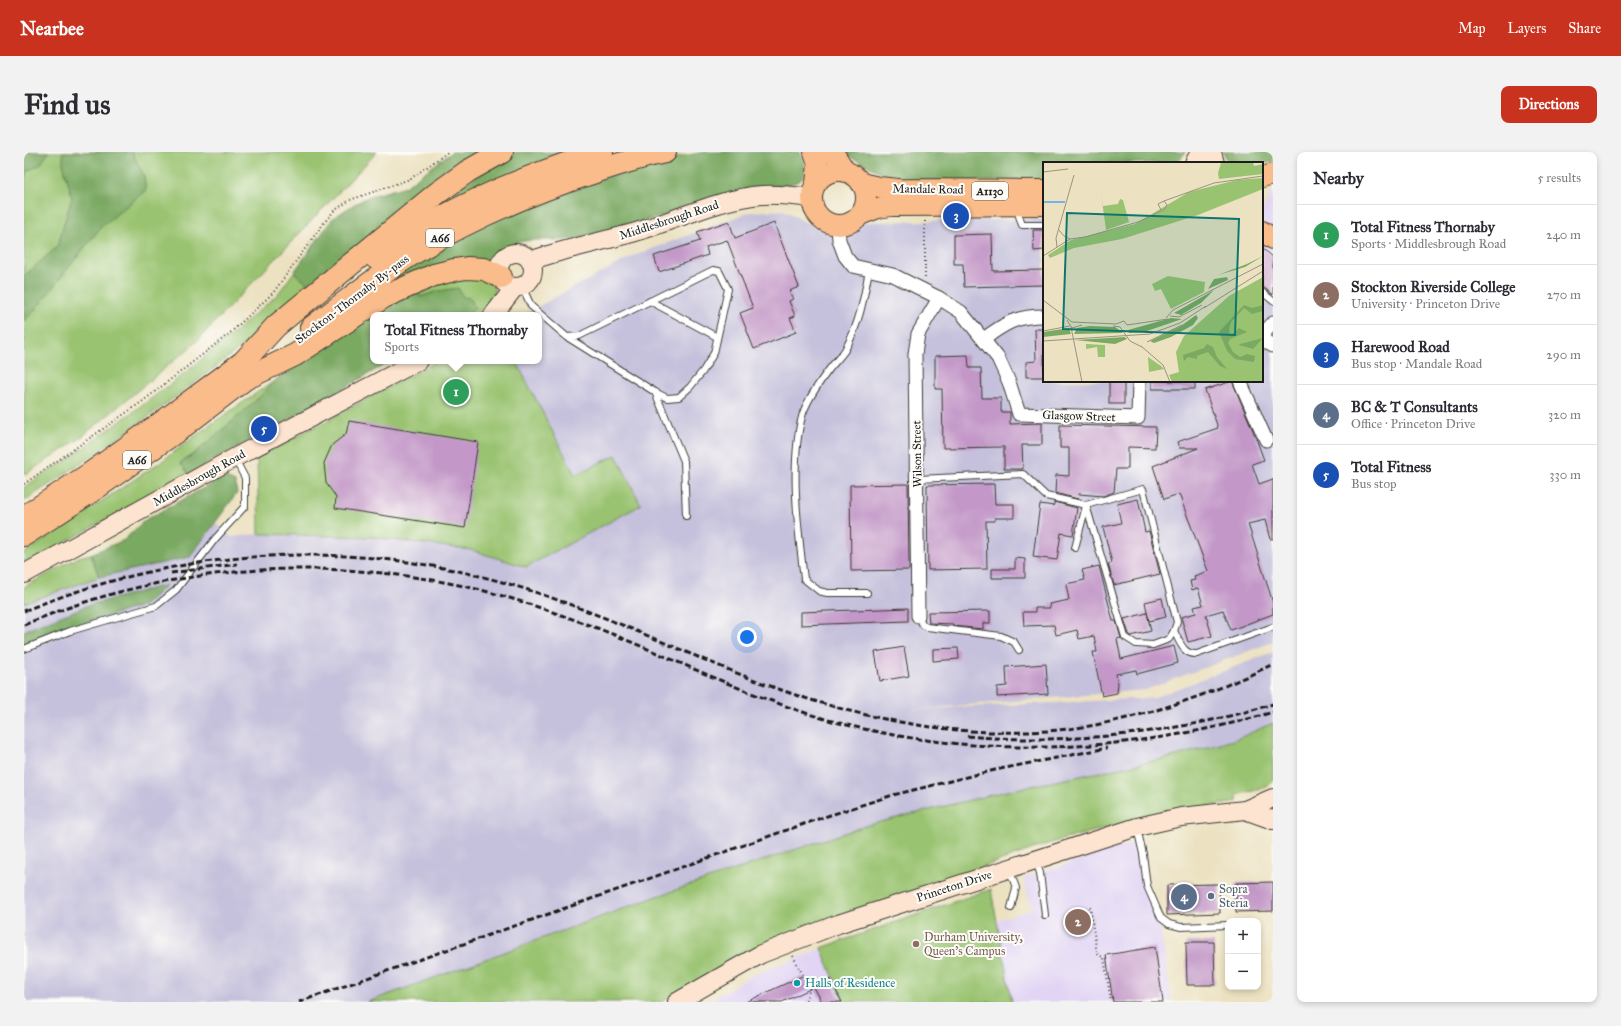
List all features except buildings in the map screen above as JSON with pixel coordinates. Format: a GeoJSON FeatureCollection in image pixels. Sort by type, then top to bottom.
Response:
{"type":"FeatureCollection","features":[{"type":"Feature","properties":{"kind":"highway"},"geometry":{"type":"LineString","coordinates":[[244,371],[276,326],[436,194],[468,171],[502,152]]}},
{"type":"Feature","properties":{"kind":"highway","name":"Stockton-Thornaby By-pass"},"geometry":{"type":"LineString","coordinates":[[244,371],[378,257],[425,228],[469,204],[514,184],[602,152]]}},
{"type":"Feature","properties":{"kind":"highway","name":"Stockton-Thornaby By-pass"},"geometry":{"type":"LineString","coordinates":[[244,371],[414,253],[459,228],[514,202],[558,184],[612,166],[665,152]]}},
{"type":"Feature","properties":{"kind":"highway","name":"A66"},"geometry":{"type":"LineString","coordinates":[[24,517],[244,371],[295,355],[384,297],[434,276],[467,268],[484,269],[513,283]]}},
{"type":"Feature","properties":{"kind":"highway","name":"A66"},"geometry":{"type":"LineString","coordinates":[[24,535],[96,489],[180,429],[244,371]]}},
{"type":"Feature","properties":{"kind":"main road"},"geometry":{"type":"LineString","coordinates":[[1195,162],[1200,152]]}},
{"type":"Feature","properties":{"kind":"main road"},"geometry":{"type":"LineString","coordinates":[[1212,152],[1215,162]]}},
{"type":"Feature","properties":{"kind":"main road"},"geometry":{"type":"LineString","coordinates":[[838,226],[829,224],[822,220],[816,214],[812,206],[821,167],[854,178],[865,191],[866,199],[864,208],[860,215]]}},
{"type":"Feature","properties":{"kind":"main road","name":"A1130"},"geometry":{"type":"LineString","coordinates":[[821,167],[822,176],[829,172],[838,171],[854,178]]}},
{"type":"Feature","properties":{"kind":"main road","name":"Middlesbrough Road"},"geometry":{"type":"LineString","coordinates":[[530,261],[638,231],[712,206],[740,199],[762,196],[789,196],[821,167]]}},
{"type":"Feature","properties":{"kind":"main road"},"geometry":{"type":"LineString","coordinates":[[1263,177],[1273,174]]}},
{"type":"Feature","properties":{"kind":"main road","name":"Mandale Road"},"geometry":{"type":"LineString","coordinates":[[854,178],[879,188],[1043,190]]}},
{"type":"Feature","properties":{"kind":"main road","name":"Mandale Road"},"geometry":{"type":"LineString","coordinates":[[860,215],[878,208],[891,206],[1043,205]]}},
{"type":"Feature","properties":{"kind":"main road","name":"A1130"},"geometry":{"type":"LineString","coordinates":[[838,226],[846,225],[854,221],[860,215]]}},
{"type":"Feature","properties":{"kind":"main road"},"geometry":{"type":"LineString","coordinates":[[1263,232],[1273,240]]}},
{"type":"Feature","properties":{"kind":"main road"},"geometry":{"type":"LineString","coordinates":[[495,312],[513,283],[530,280],[532,275],[532,265],[530,261],[521,254],[506,257],[500,266],[513,283]]}},
{"type":"Feature","properties":{"kind":"main road","name":"Middlesbrough Road"},"geometry":{"type":"LineString","coordinates":[[24,574],[234,458],[412,364]]}},
{"type":"Feature","properties":{"kind":"main road","name":"Princeton Drive"},"geometry":{"type":"LineString","coordinates":[[677,1002],[760,954],[838,924],[1137,827],[1182,818],[1245,810],[1273,798]]}},
{"type":"Feature","properties":{"kind":"main road","name":"Princeton Drive"},"geometry":{"type":"LineString","coordinates":[[1245,810],[1273,820]]}},
{"type":"Feature","properties":{"kind":"street"},"geometry":{"type":"LineString","coordinates":[[838,226],[839,240],[845,256],[854,266],[893,275],[938,298],[961,312],[984,339],[1001,326],[1014,319],[1028,316],[1043,316]]}},
{"type":"Feature","properties":{"kind":"street","name":"Wilson Street"},"geometry":{"type":"LineString","coordinates":[[918,616],[918,479],[915,354],[918,334],[938,298]]}},
{"type":"Feature","properties":{"kind":"street"},"geometry":{"type":"LineString","coordinates":[[1263,333],[1273,323]]}},
{"type":"Feature","properties":{"kind":"street","name":"Glasgow Street"},"geometry":{"type":"LineString","coordinates":[[984,339],[998,358],[1009,382],[1019,414],[1138,418],[1139,382]]}},
{"type":"Feature","properties":{"kind":"street"},"geometry":{"type":"LineString","coordinates":[[1263,340],[1273,346]]}},
{"type":"Feature","properties":{"kind":"street"},"geometry":{"type":"LineString","coordinates":[[1240,382],[1266,440]]}},
{"type":"Feature","properties":{"kind":"lane"},"geometry":{"type":"LineString","coordinates":[[1015,206],[1022,225],[1043,224]]}},
{"type":"Feature","properties":{"kind":"lane"},"geometry":{"type":"LineString","coordinates":[[542,315],[567,337],[655,392],[667,398],[679,397],[690,387],[703,371],[714,353],[728,289],[719,271],[713,270],[579,336],[567,337]]}},
{"type":"Feature","properties":{"kind":"lane"},"geometry":{"type":"LineString","coordinates":[[867,593],[827,593],[819,591],[804,579],[798,534],[796,457],[804,413],[814,390],[844,352],[856,327],[861,311],[869,270]]}},
{"type":"Feature","properties":{"kind":"lane"},"geometry":{"type":"LineString","coordinates":[[513,283],[531,306],[538,312]]}},
{"type":"Feature","properties":{"kind":"lane"},"geometry":{"type":"LineString","coordinates":[[1263,293],[1273,301]]}},
{"type":"Feature","properties":{"kind":"lane"},"geometry":{"type":"LineString","coordinates":[[650,301],[717,337]]}},
{"type":"Feature","properties":{"kind":"lane"},"geometry":{"type":"LineString","coordinates":[[655,392],[684,461],[686,516]]}},
{"type":"Feature","properties":{"kind":"lane"},"geometry":{"type":"LineString","coordinates":[[24,649],[70,631],[156,606],[176,590],[215,539],[245,506],[244,478],[234,458]]}},
{"type":"Feature","properties":{"kind":"lane"},"geometry":{"type":"LineString","coordinates":[[918,479],[1023,474],[1046,496],[1086,505],[1143,489],[1177,622],[1174,632],[1169,639],[1153,645],[1136,644],[1125,637],[1086,505]]}},
{"type":"Feature","properties":{"kind":"lane"},"geometry":{"type":"LineString","coordinates":[[1075,548],[1086,505]]}},
{"type":"Feature","properties":{"kind":"lane"},"geometry":{"type":"LineString","coordinates":[[918,616],[923,625],[927,627],[957,632],[1001,636],[1014,642],[1019,650]]}},
{"type":"Feature","properties":{"kind":"lane"},"geometry":{"type":"LineString","coordinates":[[1174,632],[1185,652],[1191,655],[1273,627]]}},
{"type":"Feature","properties":{"kind":"lane"},"geometry":{"type":"LineString","coordinates":[[1137,827],[1143,854],[1147,886],[1161,918],[1170,924],[1181,927],[1225,925]]}},
{"type":"Feature","properties":{"kind":"lane"},"geometry":{"type":"LineString","coordinates":[[1035,859],[1040,873],[1045,915]]}},
{"type":"Feature","properties":{"kind":"lane"},"geometry":{"type":"LineString","coordinates":[[1009,868],[1016,888],[1011,908]]}},
{"type":"Feature","properties":{"kind":"path"},"geometry":{"type":"LineString","coordinates":[[24,484],[143,400],[230,333],[272,293],[334,211],[350,200],[410,179],[448,152]]}},
{"type":"Feature","properties":{"kind":"path"},"geometry":{"type":"LineString","coordinates":[[925,291],[924,215],[934,214],[933,206]]}},
{"type":"Feature","properties":{"kind":"path"},"geometry":{"type":"LineString","coordinates":[[1090,906],[1097,954],[1104,958],[1111,1002]]}},
{"type":"Feature","properties":{"kind":"path"},"geometry":{"type":"LineString","coordinates":[[787,944],[810,989],[805,1002]]}},
{"type":"Feature","properties":{"kind":"shaded area"},"geometry":{"type":"Polygon","coordinates":[[[1273,189],[1273,296],[1263,289],[1263,210],[1273,189]]]}},
{"type":"Feature","properties":{"kind":"shaded area"},"geometry":{"type":"Polygon","coordinates":[[[784,210],[807,223],[1043,219],[1043,382],[1263,382],[1263,289],[1273,296],[1273,642],[1145,690],[908,710],[1153,698],[1273,652],[1273,723],[1239,738],[1168,758],[1007,791],[868,825],[655,897],[368,1002],[24,1002],[24,603],[99,577],[190,557],[216,523],[231,537],[259,534],[372,537],[471,550],[526,567],[641,505],[616,456],[575,475],[518,364],[542,364],[542,312],[528,312],[633,256],[750,212],[784,210]]]}},
{"type":"Feature","properties":{"kind":"shaded area"},"geometry":{"type":"Polygon","coordinates":[[[1136,842],[1144,890],[1160,925],[1172,1002],[708,1002],[749,977],[842,940],[991,889],[997,920],[1032,909],[1023,878],[1136,842]]]}},
{"type":"Feature","properties":{"kind":"green space"},"geometry":{"type":"Polygon","coordinates":[[[24,152],[377,152],[193,345],[79,439],[24,475],[24,152]]]}},
{"type":"Feature","properties":{"kind":"green space"},"geometry":{"type":"Polygon","coordinates":[[[24,152],[49,152],[40,165],[27,171],[24,181],[24,152]]]}},
{"type":"Feature","properties":{"kind":"green space"},"geometry":{"type":"Polygon","coordinates":[[[63,152],[132,152],[144,176],[146,190],[101,227],[35,310],[24,321],[24,276],[57,247],[72,197],[63,164],[63,152]]]}},
{"type":"Feature","properties":{"kind":"green space"},"geometry":{"type":"Polygon","coordinates":[[[452,152],[492,152],[313,289],[294,272],[333,218],[368,197],[406,186],[452,152]]]}},
{"type":"Feature","properties":{"kind":"green space"},"geometry":{"type":"Polygon","coordinates":[[[516,152],[580,152],[423,222],[437,202],[516,152]]]}},
{"type":"Feature","properties":{"kind":"green space"},"geometry":{"type":"Polygon","coordinates":[[[704,152],[800,152],[805,171],[802,178],[794,183],[781,186],[746,188],[747,193],[583,238],[564,240],[530,240],[511,244],[496,256],[490,265],[355,310],[416,260],[507,211],[647,163],[704,152]]]}},
{"type":"Feature","properties":{"kind":"green space"},"geometry":{"type":"Polygon","coordinates":[[[845,152],[1186,152],[1177,162],[1043,162],[1043,182],[897,180],[852,158],[845,152]]]}},
{"type":"Feature","properties":{"kind":"green space"},"geometry":{"type":"Polygon","coordinates":[[[1222,152],[1273,152],[1273,162],[1263,164],[1263,162],[1229,162],[1222,152]]]}},
{"type":"Feature","properties":{"kind":"green space"},"geometry":{"type":"Polygon","coordinates":[[[294,272],[313,289],[244,345],[172,400],[99,452],[24,501],[24,487],[71,457],[175,381],[277,295],[294,272]]]}},
{"type":"Feature","properties":{"kind":"green space"},"geometry":{"type":"Polygon","coordinates":[[[469,275],[491,282],[495,296],[492,307],[488,310],[484,312],[470,312],[463,297],[439,291],[419,297],[418,290],[469,275]]]}},
{"type":"Feature","properties":{"kind":"green space"},"geometry":{"type":"Polygon","coordinates":[[[458,288],[463,297],[470,298],[475,307],[471,312],[377,312],[418,290],[420,297],[439,291],[458,288]]]}},
{"type":"Feature","properties":{"kind":"green space"},"geometry":{"type":"Polygon","coordinates":[[[370,316],[370,364],[386,364],[292,418],[189,474],[180,463],[194,454],[252,404],[277,379],[356,323],[370,316]]]}},
{"type":"Feature","properties":{"kind":"green space"},"geometry":{"type":"Polygon","coordinates":[[[431,364],[518,364],[575,475],[616,455],[641,505],[526,567],[471,550],[372,537],[259,534],[257,458],[431,364]]]}},
{"type":"Feature","properties":{"kind":"green space"},"geometry":{"type":"Polygon","coordinates":[[[277,379],[231,424],[206,445],[180,463],[189,474],[24,565],[24,553],[162,461],[210,425],[277,379]]]}},
{"type":"Feature","properties":{"kind":"green space"},"geometry":{"type":"Polygon","coordinates":[[[224,477],[235,482],[237,493],[190,557],[99,577],[91,554],[124,540],[145,520],[224,477]]]}},
{"type":"Feature","properties":{"kind":"green space"},"geometry":{"type":"Polygon","coordinates":[[[91,554],[99,577],[24,603],[24,587],[79,557],[91,554]]]}},
{"type":"Feature","properties":{"kind":"green space"},"geometry":{"type":"Polygon","coordinates":[[[166,585],[145,605],[78,625],[24,646],[24,631],[86,606],[166,585]]]}},
{"type":"Feature","properties":{"kind":"green space"},"geometry":{"type":"Polygon","coordinates":[[[1273,723],[1273,782],[1261,789],[1237,795],[1237,802],[1162,813],[1050,843],[779,939],[723,965],[662,1002],[368,1002],[655,897],[868,825],[1007,791],[1168,758],[1239,738],[1273,723]]]}},
{"type":"Feature","properties":{"kind":"green space","name":"Durham University, Queen's Campus"},"geometry":{"type":"Polygon","coordinates":[[[991,889],[1012,1002],[844,1002],[821,948],[991,889]]]}},
{"type":"Feature","properties":{"kind":"railway"},"geometry":{"type":"LineString","coordinates":[[24,611],[82,590],[142,574],[202,562],[264,556],[326,555],[388,560],[449,569],[509,584],[541,594],[603,617],[757,681],[839,708],[923,726],[966,731],[1052,731],[1118,720],[1164,708],[1230,684],[1273,664]]}},
{"type":"Feature","properties":{"kind":"railway"},"geometry":{"type":"LineString","coordinates":[[171,573],[237,564]]}},
{"type":"Feature","properties":{"kind":"railway"},"geometry":{"type":"LineString","coordinates":[[24,625],[78,604],[134,588],[191,577],[250,571],[308,569],[366,572],[424,579],[481,590],[554,612],[597,628],[772,701],[832,721],[886,734],[941,742],[997,746],[1053,747],[1109,744],[1165,737],[1219,726],[1273,712]]}},
{"type":"Feature","properties":{"kind":"railway"},"geometry":{"type":"LineString","coordinates":[[967,736],[1044,739],[1122,735],[1198,723],[1273,704]]}},
{"type":"Feature","properties":{"kind":"railway"},"geometry":{"type":"LineString","coordinates":[[299,1002],[821,818],[893,795],[995,770],[1107,748]]}},
{"type":"Feature","properties":{"kind":"place","name":"Harewood Road"},"geometry":{"type":"Point","coordinates":[956,216]}},
{"type":"Feature","properties":{"kind":"place","name":"Total Fitness Thornaby"},"geometry":{"type":"Point","coordinates":[456,392]}},
{"type":"Feature","properties":{"kind":"place","name":"Total Fitness"},"geometry":{"type":"Point","coordinates":[264,429]}},
{"type":"Feature","properties":{"kind":"place","name":"Sopra Steria"},"geometry":{"type":"Point","coordinates":[1211,896]}},
{"type":"Feature","properties":{"kind":"place","name":"BC & T Consultants"},"geometry":{"type":"Point","coordinates":[1184,897]}},
{"type":"Feature","properties":{"kind":"place","name":"Stockton Riverside College"},"geometry":{"type":"Point","coordinates":[1078,922]}},
{"type":"Feature","properties":{"kind":"place","name":"Durham University, Queen's Campus"},"geometry":{"type":"Point","coordinates":[916,944]}},
{"type":"Feature","properties":{"kind":"place","name":"Halls of Residence"},"geometry":{"type":"Point","coordinates":[797,983]}}]}
